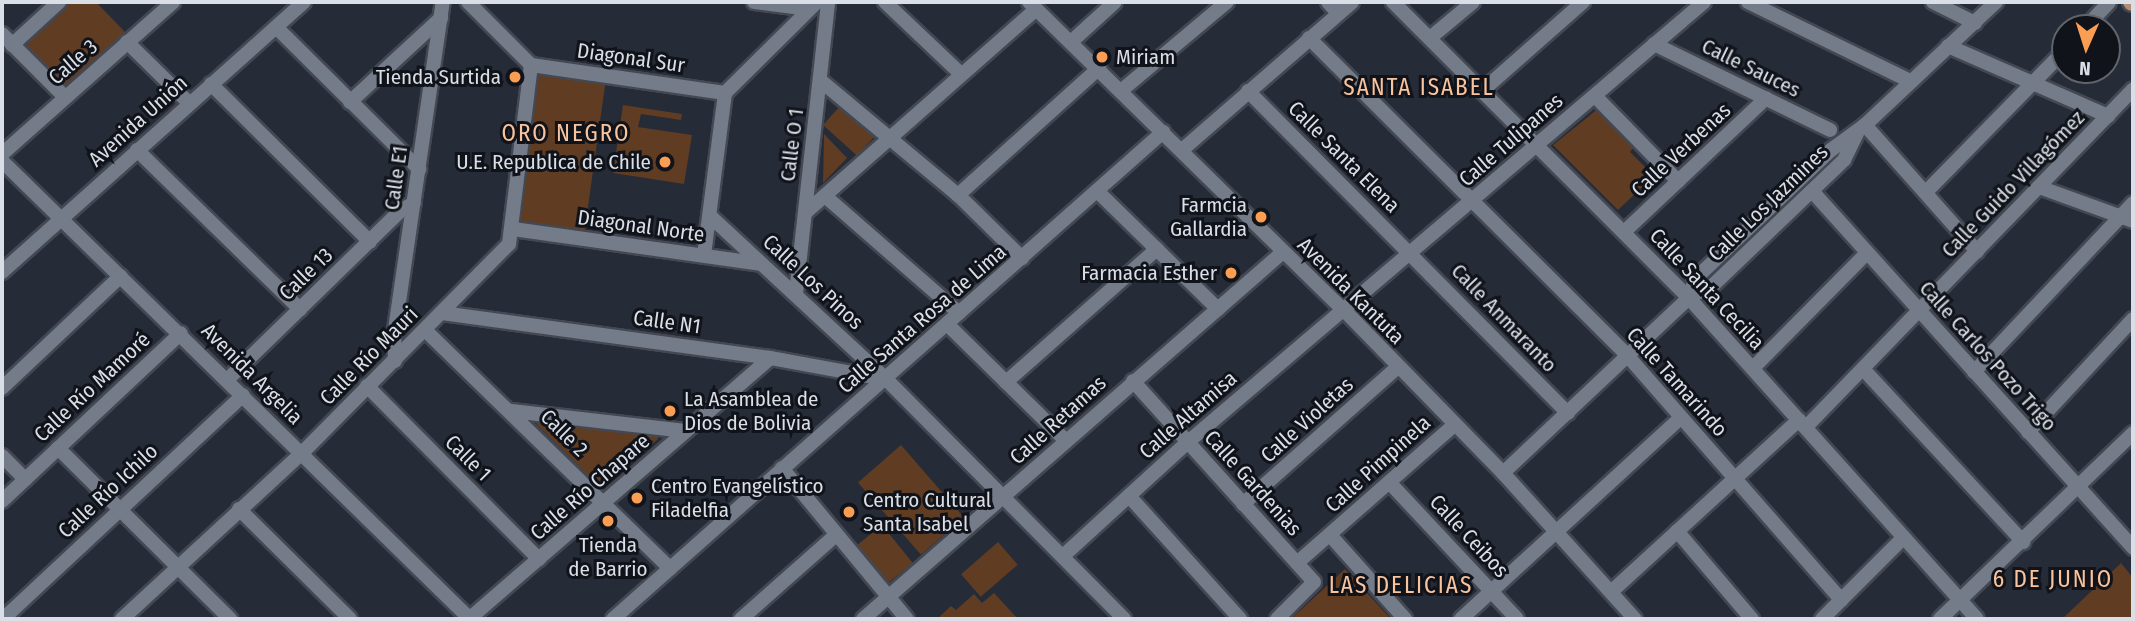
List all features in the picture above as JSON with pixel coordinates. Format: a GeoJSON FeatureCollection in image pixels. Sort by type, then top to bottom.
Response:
{"type":"FeatureCollection","features":[{"type":"Feature","properties":{"kind":"street"},"geometry":{"type":"LineString","coordinates":[[59,2],[7,39],[65,97]]}},
{"type":"Feature","properties":{"kind":"street","name":"Calle 3"},"geometry":{"type":"LineString","coordinates":[[2,154],[173,2]]}},
{"type":"Feature","properties":{"kind":"street","name":"Avenida Unión"},"geometry":{"type":"LineString","coordinates":[[2,272],[61,216],[304,2]]}},
{"type":"Feature","properties":{"kind":"street","name":"Calle E1"},"geometry":{"type":"LineString","coordinates":[[395,361],[394,336],[443,2]]}},
{"type":"Feature","properties":{"kind":"street"},"geometry":{"type":"LineString","coordinates":[[468,2],[531,65],[513,229]]}},
{"type":"Feature","properties":{"kind":"street"},"geometry":{"type":"LineString","coordinates":[[754,2],[813,6]]}},
{"type":"Feature","properties":{"kind":"street","name":"Calle O 1"},"geometry":{"type":"LineString","coordinates":[[796,293],[828,2]]}},
{"type":"Feature","properties":{"kind":"street"},"geometry":{"type":"LineString","coordinates":[[885,2],[961,74]]}},
{"type":"Feature","properties":{"kind":"street"},"geometry":{"type":"LineString","coordinates":[[1071,42],[1115,2]]}},
{"type":"Feature","properties":{"kind":"street"},"geometry":{"type":"LineString","coordinates":[[1122,90],[1227,2]]}},
{"type":"Feature","properties":{"kind":"street"},"geometry":{"type":"LineString","coordinates":[[1328,2],[1338,13]]}},
{"type":"Feature","properties":{"kind":"street"},"geometry":{"type":"LineString","coordinates":[[1182,150],[1352,2]]}},
{"type":"Feature","properties":{"kind":"street","name":"Calle Santa Cecilia"},"geometry":{"type":"LineString","coordinates":[[1393,2],[1691,296],[1977,619]]}},
{"type":"Feature","properties":{"kind":"street"},"geometry":{"type":"LineString","coordinates":[[1430,38],[1473,2]]}},
{"type":"Feature","properties":{"kind":"street"},"geometry":{"type":"LineString","coordinates":[[1482,91],[1583,2]]}},
{"type":"Feature","properties":{"kind":"street","name":"Calle Tulipanes"},"geometry":{"type":"LineString","coordinates":[[1343,309],[1704,2]]}},
{"type":"Feature","properties":{"kind":"street"},"geometry":{"type":"LineString","coordinates":[[1748,2],[1910,81]]}},
{"type":"Feature","properties":{"kind":"street"},"geometry":{"type":"LineString","coordinates":[[1933,2],[1975,23]]}},
{"type":"Feature","properties":{"kind":"street","name":"Calle Los Jazmines"},"geometry":{"type":"LineString","coordinates":[[1691,296],[1695,279],[1831,150],[1862,127],[1996,2]]}},
{"type":"Feature","properties":{"kind":"street"},"geometry":{"type":"LineString","coordinates":[[805,213],[961,74],[1032,5]]}},
{"type":"Feature","properties":{"kind":"street","name":"Avenida Kantuta"},"geometry":{"type":"LineString","coordinates":[[1032,5],[1122,90],[1283,253],[1343,309],[1503,472],[1635,619]]}},
{"type":"Feature","properties":{"kind":"street"},"geometry":{"type":"LineString","coordinates":[[704,255],[725,93],[813,6]]}},
{"type":"Feature","properties":{"kind":"street"},"geometry":{"type":"LineString","coordinates":[[350,102],[441,18]]}},
{"type":"Feature","properties":{"kind":"street"},"geometry":{"type":"LineString","coordinates":[[276,26],[419,169]]}},
{"type":"Feature","properties":{"kind":"street","name":"Calle Tamarindo"},"geometry":{"type":"LineString","coordinates":[[1309,38],[1626,354],[1841,600]]}},
{"type":"Feature","properties":{"kind":"street"},"geometry":{"type":"LineString","coordinates":[[127,42],[189,103]]}},
{"type":"Feature","properties":{"kind":"street","name":"Calle Sauces"},"geometry":{"type":"LineString","coordinates":[[1654,44],[1830,130]]}},
{"type":"Feature","properties":{"kind":"street"},"geometry":{"type":"LineString","coordinates":[[1948,46],[2033,86],[2108,116]]}},
{"type":"Feature","properties":{"kind":"street","name":"Diagonal Sur"},"geometry":{"type":"LineString","coordinates":[[531,65],[725,93]]}},
{"type":"Feature","properties":{"kind":"street"},"geometry":{"type":"LineString","coordinates":[[1927,191],[2051,66]]}},
{"type":"Feature","properties":{"kind":"street"},"geometry":{"type":"LineString","coordinates":[[958,195],[1098,68]]}},
{"type":"Feature","properties":{"kind":"street"},"geometry":{"type":"LineString","coordinates":[[821,81],[958,195],[1023,258]]}},
{"type":"Feature","properties":{"kind":"street"},"geometry":{"type":"LineString","coordinates":[[211,84],[370,242]]}},
{"type":"Feature","properties":{"kind":"street","name":"Calle Guido Villagómez"},"geometry":{"type":"LineString","coordinates":[[1611,592],[1734,477],[1802,424],[1863,369],[2133,90]]}},
{"type":"Feature","properties":{"kind":"street","name":"Calle Santa Elena"},"geometry":{"type":"LineString","coordinates":[[1248,91],[1411,252]]}},
{"type":"Feature","properties":{"kind":"street"},"geometry":{"type":"LineString","coordinates":[[1595,96],[1678,181]]}},
{"type":"Feature","properties":{"kind":"street","name":"Calle Verbenas"},"geometry":{"type":"LineString","coordinates":[[1624,232],[1766,99]]}},
{"type":"Feature","properties":{"kind":"street"},"geometry":{"type":"LineString","coordinates":[[1862,127],[1927,191],[1977,251]]}},
{"type":"Feature","properties":{"kind":"street","name":"Calle Los Jazmines"},"geometry":{"type":"LineString","coordinates":[[1503,472],[1568,413],[1626,354],[1691,296],[1706,291],[1812,191],[1844,160],[1862,127]]}},
{"type":"Feature","properties":{"kind":"street","name":"Calle Santa Rosa de Lima"},"geometry":{"type":"LineString","coordinates":[[612,619],[1163,132]]}},
{"type":"Feature","properties":{"kind":"street"},"geometry":{"type":"LineString","coordinates":[[138,150],[300,309]]}},
{"type":"Feature","properties":{"kind":"street","name":"Avenida Argelia"},"geometry":{"type":"LineString","coordinates":[[2,161],[228,379],[469,619]]}},
{"type":"Feature","properties":{"kind":"street"},"geometry":{"type":"LineString","coordinates":[[2039,187],[2126,218]]}},
{"type":"Feature","properties":{"kind":"street"},"geometry":{"type":"LineString","coordinates":[[1097,191],[1218,309]]}},
{"type":"Feature","properties":{"kind":"street","name":"Calle Carlos Pozo Trigo"},"geometry":{"type":"LineString","coordinates":[[1812,191],[2133,548]]}},
{"type":"Feature","properties":{"kind":"street"},"geometry":{"type":"LineString","coordinates":[[825,196],[959,313]]}},
{"type":"Feature","properties":{"kind":"street","name":"Calle 13"},"geometry":{"type":"LineString","coordinates":[[228,379],[400,211],[414,203]]}},
{"type":"Feature","properties":{"kind":"street"},"geometry":{"type":"LineString","coordinates":[[1974,372],[2126,218],[2133,203]]}},
{"type":"Feature","properties":{"kind":"street","name":"Calle Los Pinos"},"geometry":{"type":"LineString","coordinates":[[710,216],[886,379],[1005,497],[1122,619]]}},
{"type":"Feature","properties":{"kind":"street","name":"Diagonal Norte"},"geometry":{"type":"LineString","coordinates":[[513,229],[762,264]]}},
{"type":"Feature","properties":{"kind":"street","name":"Calle Río Mauri"},"geometry":{"type":"LineString","coordinates":[[122,619],[302,453],[395,361],[509,244],[513,229]]}},
{"type":"Feature","properties":{"kind":"street"},"geometry":{"type":"LineString","coordinates":[[1006,382],[1157,249]]}},
{"type":"Feature","properties":{"kind":"street","name":"Calle Anmaranto"},"geometry":{"type":"LineString","coordinates":[[1411,252],[1568,413]]}},
{"type":"Feature","properties":{"kind":"street","name":"Calle Retamas"},"geometry":{"type":"LineString","coordinates":[[863,619],[1283,253]]}},
{"type":"Feature","properties":{"kind":"street"},"geometry":{"type":"LineString","coordinates":[[1753,368],[1867,253]]}},
{"type":"Feature","properties":{"kind":"street"},"geometry":{"type":"LineString","coordinates":[[2,388],[121,276]]}},
{"type":"Feature","properties":{"kind":"street","name":"Calle Altamisa"},"geometry":{"type":"LineString","coordinates":[[1063,556],[1188,442],[1343,309]]}},
{"type":"Feature","properties":{"kind":"street","name":"Calle N1"},"geometry":{"type":"LineString","coordinates":[[442,313],[770,358],[886,379]]}},
{"type":"Feature","properties":{"kind":"street"},"geometry":{"type":"LineString","coordinates":[[2028,432],[2133,319]]}},
{"type":"Feature","properties":{"kind":"street"},"geometry":{"type":"LineString","coordinates":[[947,324],[1066,441]]}},
{"type":"Feature","properties":{"kind":"street","name":"Calle 2"},"geometry":{"type":"LineString","coordinates":[[425,330],[512,411],[670,568]]}},
{"type":"Feature","properties":{"kind":"street","name":"Calle Río Mamoré"},"geometry":{"type":"LineString","coordinates":[[2,501],[181,333]]}},
{"type":"Feature","properties":{"kind":"street","name":"Calle Río Chapare"},"geometry":{"type":"LineString","coordinates":[[469,619],[770,358]]}},
{"type":"Feature","properties":{"kind":"street","name":"Calle Violetas"},"geometry":{"type":"LineString","coordinates":[[1243,504],[1398,367]]}},
{"type":"Feature","properties":{"kind":"street"},"geometry":{"type":"LineString","coordinates":[[1863,369],[2023,542]]}},
{"type":"Feature","properties":{"kind":"street","name":"Calle Gardenias"},"geometry":{"type":"LineString","coordinates":[[1133,381],[1314,582],[1277,619]]}},
{"type":"Feature","properties":{"kind":"street","name":"Calle 1"},"geometry":{"type":"LineString","coordinates":[[367,386],[539,559]]}},
{"type":"Feature","properties":{"kind":"street","name":"Calle Río Ichilo"},"geometry":{"type":"LineString","coordinates":[[3,619],[243,394]]}},
{"type":"Feature","properties":{"kind":"street"},"geometry":{"type":"LineString","coordinates":[[512,411],[685,431]]}},
{"type":"Feature","properties":{"kind":"street"},"geometry":{"type":"LineString","coordinates":[[1461,619],[1680,418]]}},
{"type":"Feature","properties":{"kind":"street","name":"Calle Pimpinela"},"geometry":{"type":"LineString","coordinates":[[1297,563],[1455,424]]}},
{"type":"Feature","properties":{"kind":"street"},"geometry":{"type":"LineString","coordinates":[[1940,619],[2023,542],[2133,433]]}},
{"type":"Feature","properties":{"kind":"street"},"geometry":{"type":"LineString","coordinates":[[58,448],[230,619]]}},
{"type":"Feature","properties":{"kind":"street"},"geometry":{"type":"LineString","coordinates":[[2,456],[25,479]]}},
{"type":"Feature","properties":{"kind":"street"},"geometry":{"type":"LineString","coordinates":[[782,468],[907,619]]}},
{"type":"Feature","properties":{"kind":"street","name":"Calle Ceibos"},"geometry":{"type":"LineString","coordinates":[[1390,482],[1517,619]]}},
{"type":"Feature","properties":{"kind":"street"},"geometry":{"type":"LineString","coordinates":[[1129,496],[1236,618]]}},
{"type":"Feature","properties":{"kind":"street"},"geometry":{"type":"LineString","coordinates":[[239,509],[350,619]]}},
{"type":"Feature","properties":{"kind":"street"},"geometry":{"type":"LineString","coordinates":[[1677,531],[1752,619]]}},
{"type":"Feature","properties":{"kind":"street"},"geometry":{"type":"LineString","coordinates":[[1330,535],[1405,619]]}},
{"type":"Feature","properties":{"kind":"street"},"geometry":{"type":"LineString","coordinates":[[741,619],[836,536]]}},
{"type":"Feature","properties":{"kind":"street"},"geometry":{"type":"LineString","coordinates":[[1822,619],[1903,538]]}},
{"type":"Feature","properties":{"kind":"shaded area"},"geometry":{"type":"Polygon","coordinates":[[[66,2],[96,2],[126,33],[66,87],[22,42],[66,2]]]}},
{"type":"Feature","properties":{"kind":"shaded area"},"geometry":{"type":"Polygon","coordinates":[[[538,74],[605,83],[584,232],[517,223],[538,74]]]}},
{"type":"Feature","properties":{"kind":"shaded area"},"geometry":{"type":"Polygon","coordinates":[[[623,105],[682,114],[681,120],[641,114],[638,127],[692,135],[684,184],[613,173],[623,105]]]}},
{"type":"Feature","properties":{"kind":"shaded area"},"geometry":{"type":"Polygon","coordinates":[[[841,105],[875,136],[857,156],[823,125],[841,105]]]}},
{"type":"Feature","properties":{"kind":"shaded area"},"geometry":{"type":"Polygon","coordinates":[[[1599,108],[1638,142],[1630,152],[1654,176],[1618,210],[1553,145],[1599,108]]]}},
{"type":"Feature","properties":{"kind":"shaded area"},"geometry":{"type":"Polygon","coordinates":[[[824,134],[847,158],[823,183],[824,134]]]}},
{"type":"Feature","properties":{"kind":"shaded area"},"geometry":{"type":"Polygon","coordinates":[[[543,418],[658,435],[658,439],[606,486],[598,485],[536,424],[543,418]]]}},
{"type":"Feature","properties":{"kind":"shaded area"},"geometry":{"type":"Polygon","coordinates":[[[901,445],[964,517],[921,555],[858,482],[901,445]]]}},
{"type":"Feature","properties":{"kind":"shaded area"},"geometry":{"type":"Polygon","coordinates":[[[882,525],[913,563],[887,584],[856,546],[882,525]]]}},
{"type":"Feature","properties":{"kind":"shaded area"},"geometry":{"type":"Polygon","coordinates":[[[998,542],[1018,565],[981,597],[961,574],[998,542]]]}},
{"type":"Feature","properties":{"kind":"shaded area"},"geometry":{"type":"Polygon","coordinates":[[[2121,563],[2133,578],[2133,619],[2062,619],[2121,563]]]}},
{"type":"Feature","properties":{"kind":"shaded area"},"geometry":{"type":"Polygon","coordinates":[[[1345,569],[1391,619],[1291,619],[1345,569]]]}},
{"type":"Feature","properties":{"kind":"shaded area"},"geometry":{"type":"Polygon","coordinates":[[[994,593],[1018,619],[939,617],[951,606],[956,610],[974,594],[982,603],[994,593]]]}},
{"type":"Feature","properties":{"kind":"place","name":"Miriam"},"geometry":{"type":"Point","coordinates":[1102,57]}},
{"type":"Feature","properties":{"kind":"place","name":"Tienda Surtida"},"geometry":{"type":"Point","coordinates":[515,77]}},
{"type":"Feature","properties":{"kind":"place","name":"U.E. Republica de Chile"},"geometry":{"type":"Point","coordinates":[665,162]}},
{"type":"Feature","properties":{"kind":"place","name":"Farmcia Gallardia"},"geometry":{"type":"Point","coordinates":[1261,217]}},
{"type":"Feature","properties":{"kind":"place","name":"Farmacia Esther"},"geometry":{"type":"Point","coordinates":[1231,273]}},
{"type":"Feature","properties":{"kind":"place","name":"La Asamblea de Dios de Bolivia"},"geometry":{"type":"Point","coordinates":[670,411]}},
{"type":"Feature","properties":{"kind":"place","name":"Centro Evangelístico Filadelfia"},"geometry":{"type":"Point","coordinates":[637,498]}},
{"type":"Feature","properties":{"kind":"place","name":"Centro Cultural Santa Isabel"},"geometry":{"type":"Point","coordinates":[849,512]}},
{"type":"Feature","properties":{"kind":"place","name":"Tienda de Barrio"},"geometry":{"type":"Point","coordinates":[608,521]}},
{"type":"Feature","properties":{"kind":"district","name":"SANTA ISABEL"},"geometry":{"type":"Point","coordinates":[1419,87]}},
{"type":"Feature","properties":{"kind":"district","name":"ORO NEGRO"},"geometry":{"type":"Point","coordinates":[566,133]}},
{"type":"Feature","properties":{"kind":"district","name":"6 DE JUNIO"},"geometry":{"type":"Point","coordinates":[2053,579]}},
{"type":"Feature","properties":{"kind":"district","name":"LAS DELICIAS"},"geometry":{"type":"Point","coordinates":[1401,585]}}]}
